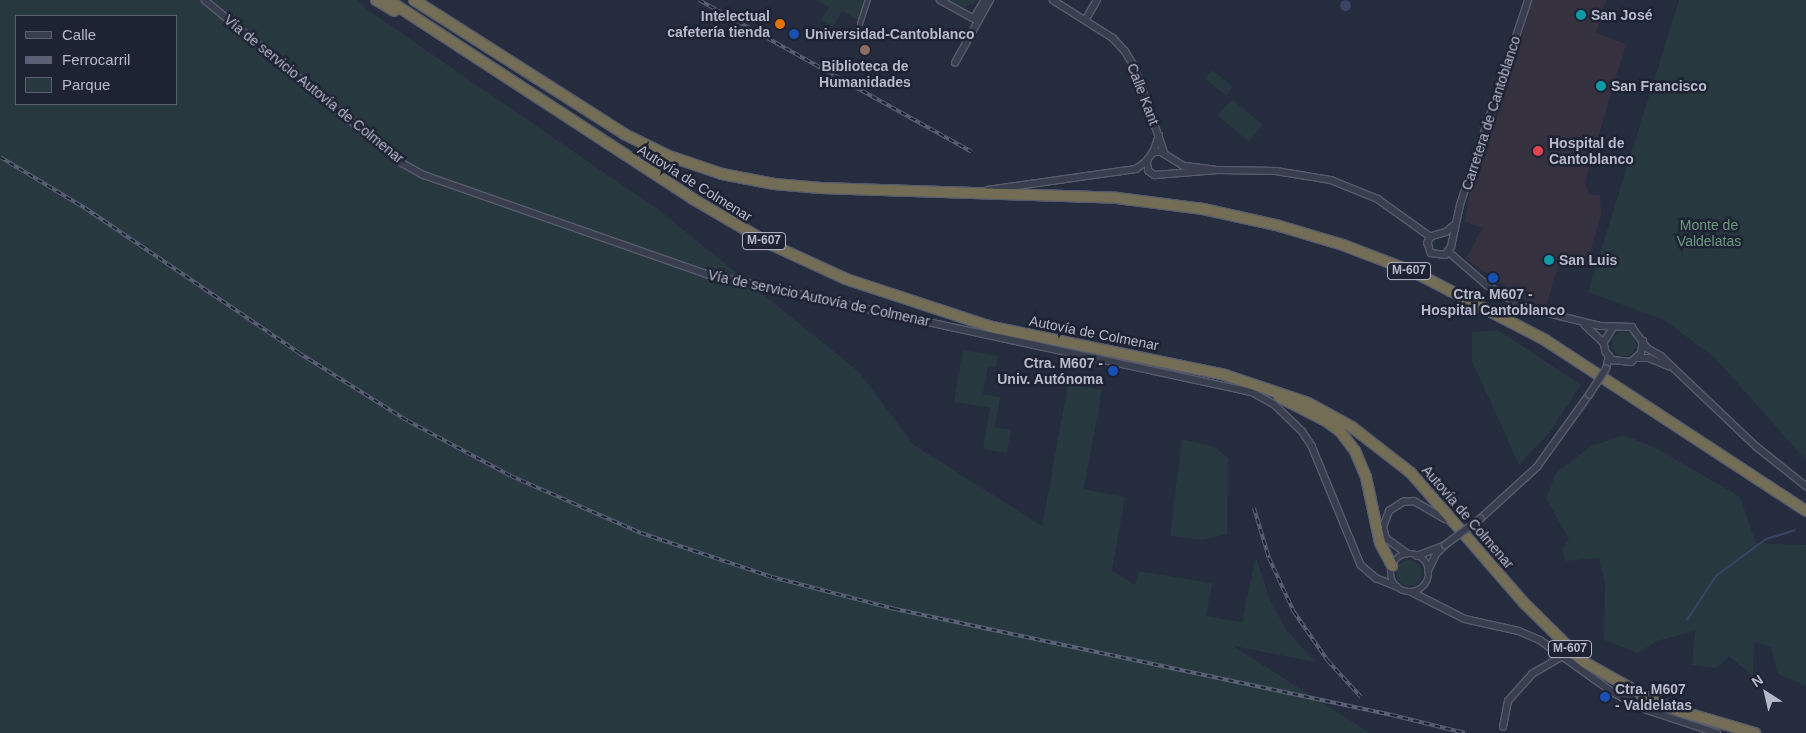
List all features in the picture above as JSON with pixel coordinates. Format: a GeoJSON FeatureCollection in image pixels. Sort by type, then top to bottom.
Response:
{"type":"FeatureCollection","features":[{"type":"Feature","properties":{"kind":"highway"},"geometry":{"type":"LineString","coordinates":[[376,0],[435,31]]}},
{"type":"Feature","properties":{"kind":"highway","name":"Autovía de Colmenar"},"geometry":{"type":"LineString","coordinates":[[388,0],[731,223],[846,279],[992,327],[1192,368],[1263,386],[1308,403],[1352,427],[1391,455],[1434,495],[1544,625],[1601,674],[1683,712],[1755,733]]}},
{"type":"Feature","properties":{"kind":"highway","name":"Autovía de Colmenar"},"geometry":{"type":"LineString","coordinates":[[414,0],[624,134],[669,156],[722,174],[791,186],[1117,198],[1202,209],[1318,238],[1406,269],[1481,304],[1545,340],[1806,511]]}},
{"type":"Feature","properties":{"kind":"highway"},"geometry":{"type":"LineString","coordinates":[[426,0],[461,31]]}},
{"type":"Feature","properties":{"kind":"highway"},"geometry":{"type":"LineString","coordinates":[[1263,386],[1282,400],[1326,420],[1340,431],[1355,451],[1366,477],[1380,543],[1392,566]]}},
{"type":"Feature","properties":{"kind":"street","name":"Vía de servicio Autovía de Colmenar"},"geometry":{"type":"LineString","coordinates":[[204,0],[402,162],[432,178],[706,274],[1252,392],[1274,404],[1302,431],[1312,446],[1361,565],[1376,578],[1396,586]]}},
{"type":"Feature","properties":{"kind":"street"},"geometry":{"type":"LineString","coordinates":[[860,24],[868,0]]}},
{"type":"Feature","properties":{"kind":"street"},"geometry":{"type":"LineString","coordinates":[[940,0],[976,19]]}},
{"type":"Feature","properties":{"kind":"street"},"geometry":{"type":"LineString","coordinates":[[955,63],[985,0]]}},
{"type":"Feature","properties":{"kind":"street"},"geometry":{"type":"LineString","coordinates":[[976,19],[990,0]]}},
{"type":"Feature","properties":{"kind":"street","name":"Calle Kant"},"geometry":{"type":"LineString","coordinates":[[1053,0],[1086,19],[1113,38],[1136,66],[1167,156]]}},
{"type":"Feature","properties":{"kind":"street"},"geometry":{"type":"LineString","coordinates":[[1086,19],[1097,0]]}},
{"type":"Feature","properties":{"kind":"street","name":"Carretera de Cantoblanco"},"geometry":{"type":"LineString","coordinates":[[1451,242],[1454,226],[1528,0]]}},
{"type":"Feature","properties":{"kind":"street","name":"Calle Kant"},"geometry":{"type":"LineString","coordinates":[[1147,161],[1153,153],[1159,136]]}},
{"type":"Feature","properties":{"kind":"street"},"geometry":{"type":"LineString","coordinates":[[1153,153],[1167,156],[1183,166],[1214,170]]}},
{"type":"Feature","properties":{"kind":"street"},"geometry":{"type":"LineString","coordinates":[[1165,173],[1167,156]]}},
{"type":"Feature","properties":{"kind":"street"},"geometry":{"type":"LineString","coordinates":[[974,192],[1136,169],[1147,161],[1152,174],[1214,170],[1276,171],[1331,180],[1378,199],[1431,236],[1444,233],[1454,226]]}},
{"type":"Feature","properties":{"kind":"street"},"geometry":{"type":"LineString","coordinates":[[1444,233],[1451,242],[1449,252]]}},
{"type":"Feature","properties":{"kind":"street"},"geometry":{"type":"LineString","coordinates":[[1431,236],[1428,243],[1431,253],[1441,256],[1449,252]]}},
{"type":"Feature","properties":{"kind":"street"},"geometry":{"type":"LineString","coordinates":[[1449,252],[1487,285],[1523,307],[1576,321],[1614,327],[1632,327],[1643,341],[1757,447],[1806,486]]}},
{"type":"Feature","properties":{"kind":"street"},"geometry":{"type":"LineString","coordinates":[[1412,592],[1426,584],[1428,571],[1436,554],[1517,488],[1542,460],[1606,369],[1608,356],[1604,343],[1590,327],[1576,321]]}},
{"type":"Feature","properties":{"kind":"street"},"geometry":{"type":"LineString","coordinates":[[1604,343],[1614,327]]}},
{"type":"Feature","properties":{"kind":"street"},"geometry":{"type":"LineString","coordinates":[[1637,358],[1643,341]]}},
{"type":"Feature","properties":{"kind":"street"},"geometry":{"type":"LineString","coordinates":[[1608,356],[1618,363]]}},
{"type":"Feature","properties":{"kind":"street"},"geometry":{"type":"LineString","coordinates":[[1606,369],[1618,363],[1637,358],[1649,358],[1675,369]]}},
{"type":"Feature","properties":{"kind":"street"},"geometry":{"type":"LineString","coordinates":[[1428,571],[1423,559],[1407,554],[1390,543],[1384,527],[1389,511],[1408,501],[1420,502],[1441,515],[1463,540],[1482,554]]}},
{"type":"Feature","properties":{"kind":"street"},"geometry":{"type":"LineString","coordinates":[[1417,556],[1445,545]]}},
{"type":"Feature","properties":{"kind":"street"},"geometry":{"type":"LineString","coordinates":[[1407,554],[1392,566],[1392,577],[1396,586],[1465,619],[1520,631],[1540,640],[1584,673],[1648,710],[1717,733]]}},
{"type":"Feature","properties":{"kind":"street"},"geometry":{"type":"LineString","coordinates":[[1503,727],[1508,701],[1532,674],[1562,657]]}},
{"type":"Feature","properties":{"kind":"shaded area","name":"Hospital de Cantoblanco"},"geometry":{"type":"Polygon","coordinates":[[[1532,0],[1606,0],[1596,33],[1626,44],[1585,181],[1589,195],[1600,195],[1601,213],[1592,248],[1585,267],[1560,260],[1546,306],[1526,300],[1466,259],[1482,228],[1465,222],[1472,177],[1495,124],[1532,0]]]}},
{"type":"Feature","properties":{"kind":"green space"},"geometry":{"type":"Polygon","coordinates":[[[0,0],[358,0],[369,11],[660,211],[859,372],[914,445],[1042,526],[1068,384],[1102,390],[1084,489],[1125,497],[1112,570],[1135,585],[1138,571],[1212,583],[1206,616],[1242,622],[1256,557],[1270,600],[1286,629],[1315,662],[1233,646],[1370,733],[0,733],[0,0]]]}},
{"type":"Feature","properties":{"kind":"green space"},"geometry":{"type":"Polygon","coordinates":[[[816,0],[870,0],[858,20],[842,11],[833,27],[821,20],[829,7],[816,0]]]}},
{"type":"Feature","properties":{"kind":"green space"},"geometry":{"type":"Polygon","coordinates":[[[949,0],[978,0],[964,8],[949,0]]]}},
{"type":"Feature","properties":{"kind":"green space","name":"Monte de Valdelatas"},"geometry":{"type":"Polygon","coordinates":[[[1679,0],[1806,0],[1806,460],[1714,357],[1664,320],[1588,292],[1679,0]]]}},
{"type":"Feature","properties":{"kind":"green space"},"geometry":{"type":"Polygon","coordinates":[[[1212,70],[1233,87],[1226,96],[1205,79],[1212,70]]]}},
{"type":"Feature","properties":{"kind":"green space"},"geometry":{"type":"Polygon","coordinates":[[[1232,99],[1263,125],[1249,142],[1218,116],[1232,99]]]}},
{"type":"Feature","properties":{"kind":"green space"},"geometry":{"type":"Polygon","coordinates":[[[1498,330],[1581,385],[1547,436],[1519,465],[1472,361],[1472,332],[1498,330]]]}},
{"type":"Feature","properties":{"kind":"green space"},"geometry":{"type":"Polygon","coordinates":[[[1624,332],[1633,335],[1636,344],[1633,353],[1624,356],[1615,353],[1612,344],[1615,335],[1624,332]]]}},
{"type":"Feature","properties":{"kind":"green space"},"geometry":{"type":"Polygon","coordinates":[[[963,350],[998,356],[996,367],[988,366],[983,394],[1000,397],[995,427],[1011,430],[1007,453],[983,449],[990,408],[954,402],[963,350]]]}},
{"type":"Feature","properties":{"kind":"green space"},"geometry":{"type":"Polygon","coordinates":[[[1624,435],[1658,449],[1740,497],[1756,543],[1806,545],[1806,686],[1778,674],[1771,647],[1754,642],[1753,676],[1729,656],[1717,668],[1692,665],[1695,631],[1657,641],[1638,653],[1604,640],[1605,584],[1599,558],[1565,561],[1562,548],[1569,539],[1546,498],[1556,473],[1591,446],[1624,435]]]}},
{"type":"Feature","properties":{"kind":"green space"},"geometry":{"type":"Polygon","coordinates":[[[1182,439],[1215,447],[1228,458],[1227,534],[1203,540],[1170,536],[1182,439]]]}},
{"type":"Feature","properties":{"kind":"green space"},"geometry":{"type":"Polygon","coordinates":[[[1409,560],[1418,564],[1422,573],[1418,582],[1409,586],[1400,582],[1396,573],[1400,564],[1409,560]]]}},
{"type":"Feature","properties":{"kind":"water"},"geometry":{"type":"Polygon","coordinates":[[[1345,-1],[1351,5],[1345,11],[1339,5],[1345,-1]]]}},
{"type":"Feature","properties":{"kind":"waterway"},"geometry":{"type":"LineString","coordinates":[[1687,620],[1716,576],[1766,539],[1795,530]]}},
{"type":"Feature","properties":{"kind":"railway"},"geometry":{"type":"LineString","coordinates":[[699,0],[972,152]]}},
{"type":"Feature","properties":{"kind":"railway"},"geometry":{"type":"LineString","coordinates":[[0,157],[85,208],[299,353],[408,421],[511,476],[641,533],[772,577],[895,609],[1392,715],[1465,733]]}},
{"type":"Feature","properties":{"kind":"railway"},"geometry":{"type":"LineString","coordinates":[[1254,508],[1269,558],[1294,612],[1328,661],[1361,697]]}},
{"type":"Feature","properties":{"kind":"place","name":"San José"},"geometry":{"type":"Point","coordinates":[1581,15]}},
{"type":"Feature","properties":{"kind":"place","name":"Intelectual cafetería tienda"},"geometry":{"type":"Point","coordinates":[780,24]}},
{"type":"Feature","properties":{"kind":"place","name":"Universidad-Cantoblanco"},"geometry":{"type":"Point","coordinates":[794,34]}},
{"type":"Feature","properties":{"kind":"place","name":"Biblioteca de Humanidades"},"geometry":{"type":"Point","coordinates":[865,50]}},
{"type":"Feature","properties":{"kind":"place","name":"San Francisco"},"geometry":{"type":"Point","coordinates":[1601,86]}},
{"type":"Feature","properties":{"kind":"place","name":"Hospital de Cantoblanco"},"geometry":{"type":"Point","coordinates":[1538,151]}},
{"type":"Feature","properties":{"kind":"place","name":"San Luis"},"geometry":{"type":"Point","coordinates":[1549,260]}},
{"type":"Feature","properties":{"kind":"place","name":"Ctra. M607 - Hospital Cantoblanco"},"geometry":{"type":"Point","coordinates":[1493,278]}},
{"type":"Feature","properties":{"kind":"place","name":"Ctra. M607 - Univ. Autónoma"},"geometry":{"type":"Point","coordinates":[1113,371]}},
{"type":"Feature","properties":{"kind":"place","name":"Ctra. M607 - Valdelatas"},"geometry":{"type":"Point","coordinates":[1605,697]}}]}
